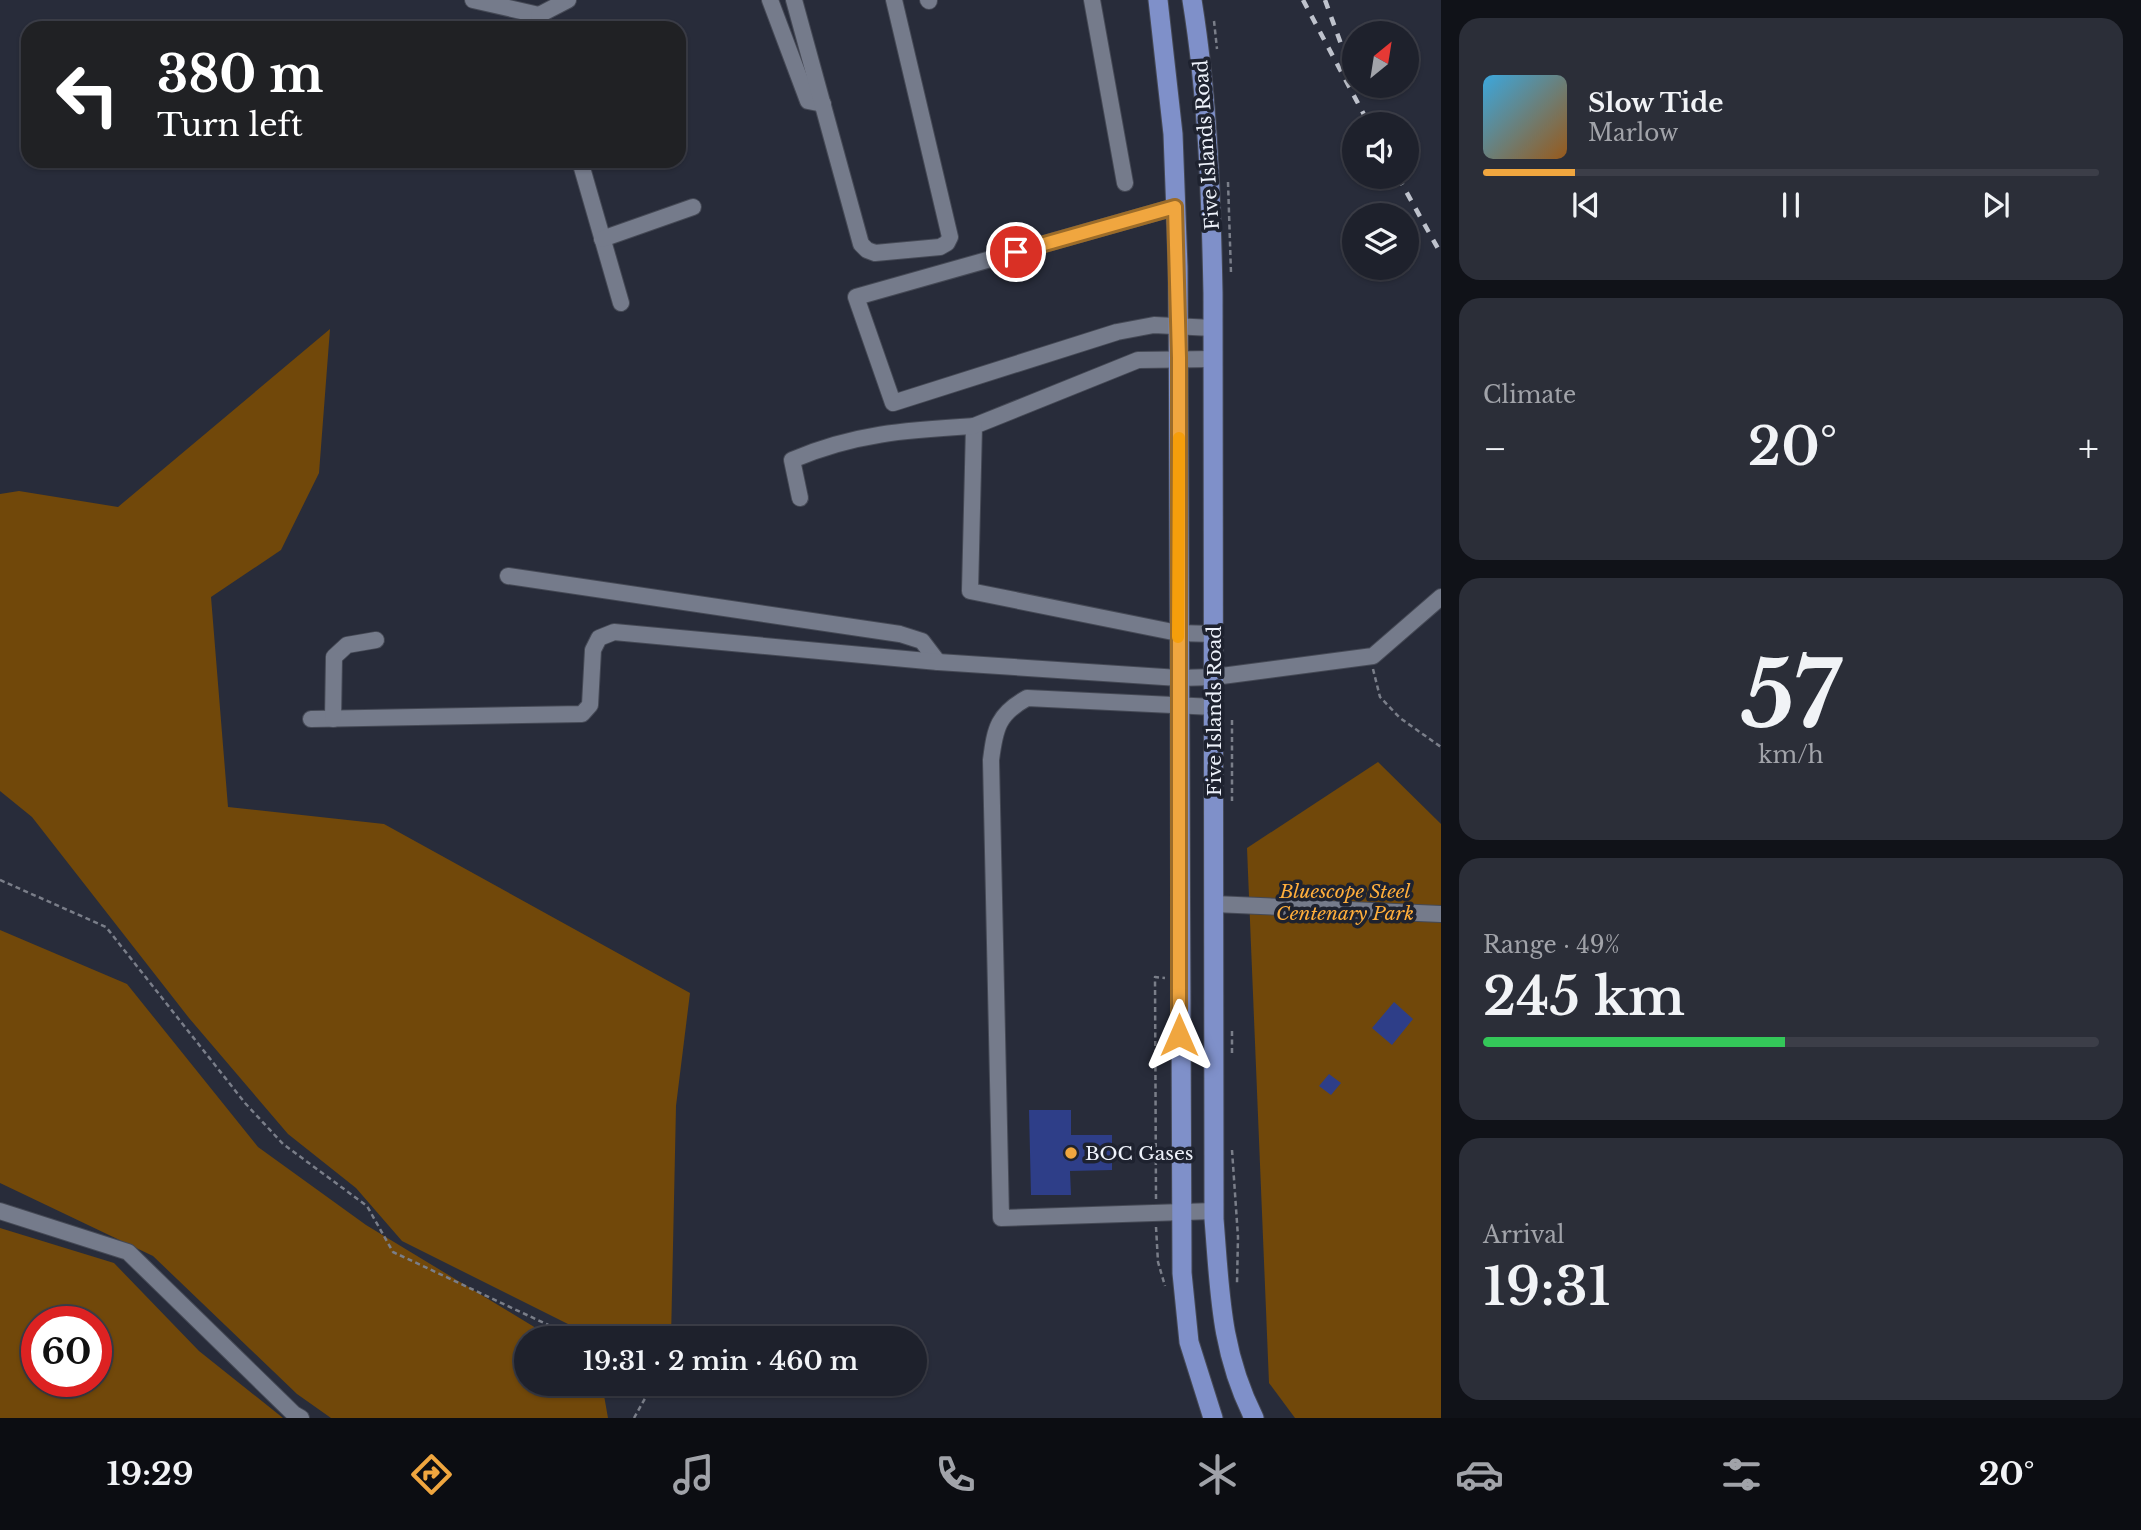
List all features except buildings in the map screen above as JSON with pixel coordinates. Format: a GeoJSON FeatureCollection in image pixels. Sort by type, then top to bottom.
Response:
{"type":"FeatureCollection","features":[{"type":"Feature","properties":{"kind":"main road","name":"Five Islands Road"},"geometry":{"type":"LineString","coordinates":[[1158,0],[1168,76],[1179,358],[1180,1210],[1185,1321],[1200,1385],[1213,1418]]}},
{"type":"Feature","properties":{"kind":"main road","name":"Five Islands Road"},"geometry":{"type":"LineString","coordinates":[[1192,0],[1201,58],[1210,154],[1213,359],[1214,1211],[1222,1327],[1240,1390],[1254,1418]]}},
{"type":"Feature","properties":{"kind":"street"},"geometry":{"type":"LineString","coordinates":[[473,0],[540,21],[568,0]]}},
{"type":"Feature","properties":{"kind":"street"},"geometry":{"type":"LineString","coordinates":[[770,0],[808,101],[824,104]]}},
{"type":"Feature","properties":{"kind":"street"},"geometry":{"type":"LineString","coordinates":[[794,0],[861,244],[875,253],[940,247],[947,243],[950,229],[894,0]]}},
{"type":"Feature","properties":{"kind":"street"},"geometry":{"type":"LineString","coordinates":[[1092,0],[1125,183]]}},
{"type":"Feature","properties":{"kind":"street"},"geometry":{"type":"LineString","coordinates":[[582,168],[621,303]]}},
{"type":"Feature","properties":{"kind":"street"},"geometry":{"type":"LineString","coordinates":[[603,239],[693,207]]}},
{"type":"Feature","properties":{"kind":"street"},"geometry":{"type":"LineString","coordinates":[[1175,207],[856,297],[893,403],[1117,332],[1154,325],[1212,328]]}},
{"type":"Feature","properties":{"kind":"street"},"geometry":{"type":"LineString","coordinates":[[800,498],[792,460],[827,445],[900,431],[974,426],[1138,360],[1213,359]]}},
{"type":"Feature","properties":{"kind":"street"},"geometry":{"type":"LineString","coordinates":[[974,426],[970,591],[1178,634],[1214,634]]}},
{"type":"Feature","properties":{"kind":"street"},"geometry":{"type":"LineString","coordinates":[[508,576],[900,634],[922,641],[937,662]]}},
{"type":"Feature","properties":{"kind":"street"},"geometry":{"type":"LineString","coordinates":[[311,719],[582,714],[590,705],[593,650],[599,638],[614,632],[937,662],[1214,677],[1373,656],[1441,597]]}},
{"type":"Feature","properties":{"kind":"street"},"geometry":{"type":"LineString","coordinates":[[333,719],[334,657],[347,645],[376,640]]}},
{"type":"Feature","properties":{"kind":"street"},"geometry":{"type":"LineString","coordinates":[[1214,707],[1179,708],[1027,698],[1012,706],[1001,718],[994,735],[991,760],[1001,1219],[1180,1210],[1214,1211]]}},
{"type":"Feature","properties":{"kind":"street"},"geometry":{"type":"LineString","coordinates":[[1214,904],[1441,914]]}},
{"type":"Feature","properties":{"kind":"street"},"geometry":{"type":"LineString","coordinates":[[0,1211],[128,1252],[301,1418]]}},
{"type":"Feature","properties":{"kind":"path"},"geometry":{"type":"LineString","coordinates":[[1373,656],[1380,697],[1400,718],[1441,747]]}},
{"type":"Feature","properties":{"kind":"path"},"geometry":{"type":"LineString","coordinates":[[0,880],[106,927],[245,1103],[283,1144],[367,1206],[393,1252],[550,1326]]}},
{"type":"Feature","properties":{"kind":"path"},"geometry":{"type":"LineString","coordinates":[[1165,1286],[1158,1262],[1156,1211],[1155,978],[1167,978]]}},
{"type":"Feature","properties":{"kind":"path"},"geometry":{"type":"LineString","coordinates":[[634,1418],[646,1396]]}},
{"type":"Feature","properties":{"kind":"green space"},"geometry":{"type":"Polygon","coordinates":[[[330,329],[319,473],[281,550],[211,597],[228,807],[384,824],[690,993],[676,1106],[671,1326],[572,1326],[402,1241],[356,1188],[288,1134],[189,1018],[32,817],[0,791],[0,494],[19,491],[118,507],[330,329]]]}},
{"type":"Feature","properties":{"kind":"green space","name":"Bluescope Steel Centenary Park"},"geometry":{"type":"Polygon","coordinates":[[[1378,762],[1441,824],[1441,1418],[1295,1418],[1269,1383],[1247,848],[1378,762]]]}},
{"type":"Feature","properties":{"kind":"green space"},"geometry":{"type":"Polygon","coordinates":[[[0,930],[127,984],[258,1147],[366,1225],[533,1326],[514,1326],[514,1396],[604,1396],[608,1418],[331,1418],[297,1394],[153,1256],[0,1183],[0,930]]]}},
{"type":"Feature","properties":{"kind":"green space"},"geometry":{"type":"Polygon","coordinates":[[[0,1228],[114,1263],[199,1351],[283,1418],[0,1418],[0,1228]]]}},
{"type":"Feature","properties":{"kind":"railway"},"geometry":{"type":"LineString","coordinates":[[1303,0],[1363,112]]}},
{"type":"Feature","properties":{"kind":"railway"},"geometry":{"type":"LineString","coordinates":[[1325,0],[1342,47]]}},
{"type":"Feature","properties":{"kind":"railway"},"geometry":{"type":"LineString","coordinates":[[1405,189],[1441,254]]}},
{"type":"Feature","properties":{"kind":"slow traffic"},"geometry":{"type":"LineString","coordinates":[[1178,637],[1179,438]]}},
{"type":"Feature","properties":{"kind":"place","name":"BOC Gases"},"geometry":{"type":"Point","coordinates":[1071,1153]}},
{"type":"Feature","properties":{"kind":"route"},"geometry":{"type":"LineString","coordinates":[[1016,252],[1175,207],[1179,358],[1179,1035]]}}]}
